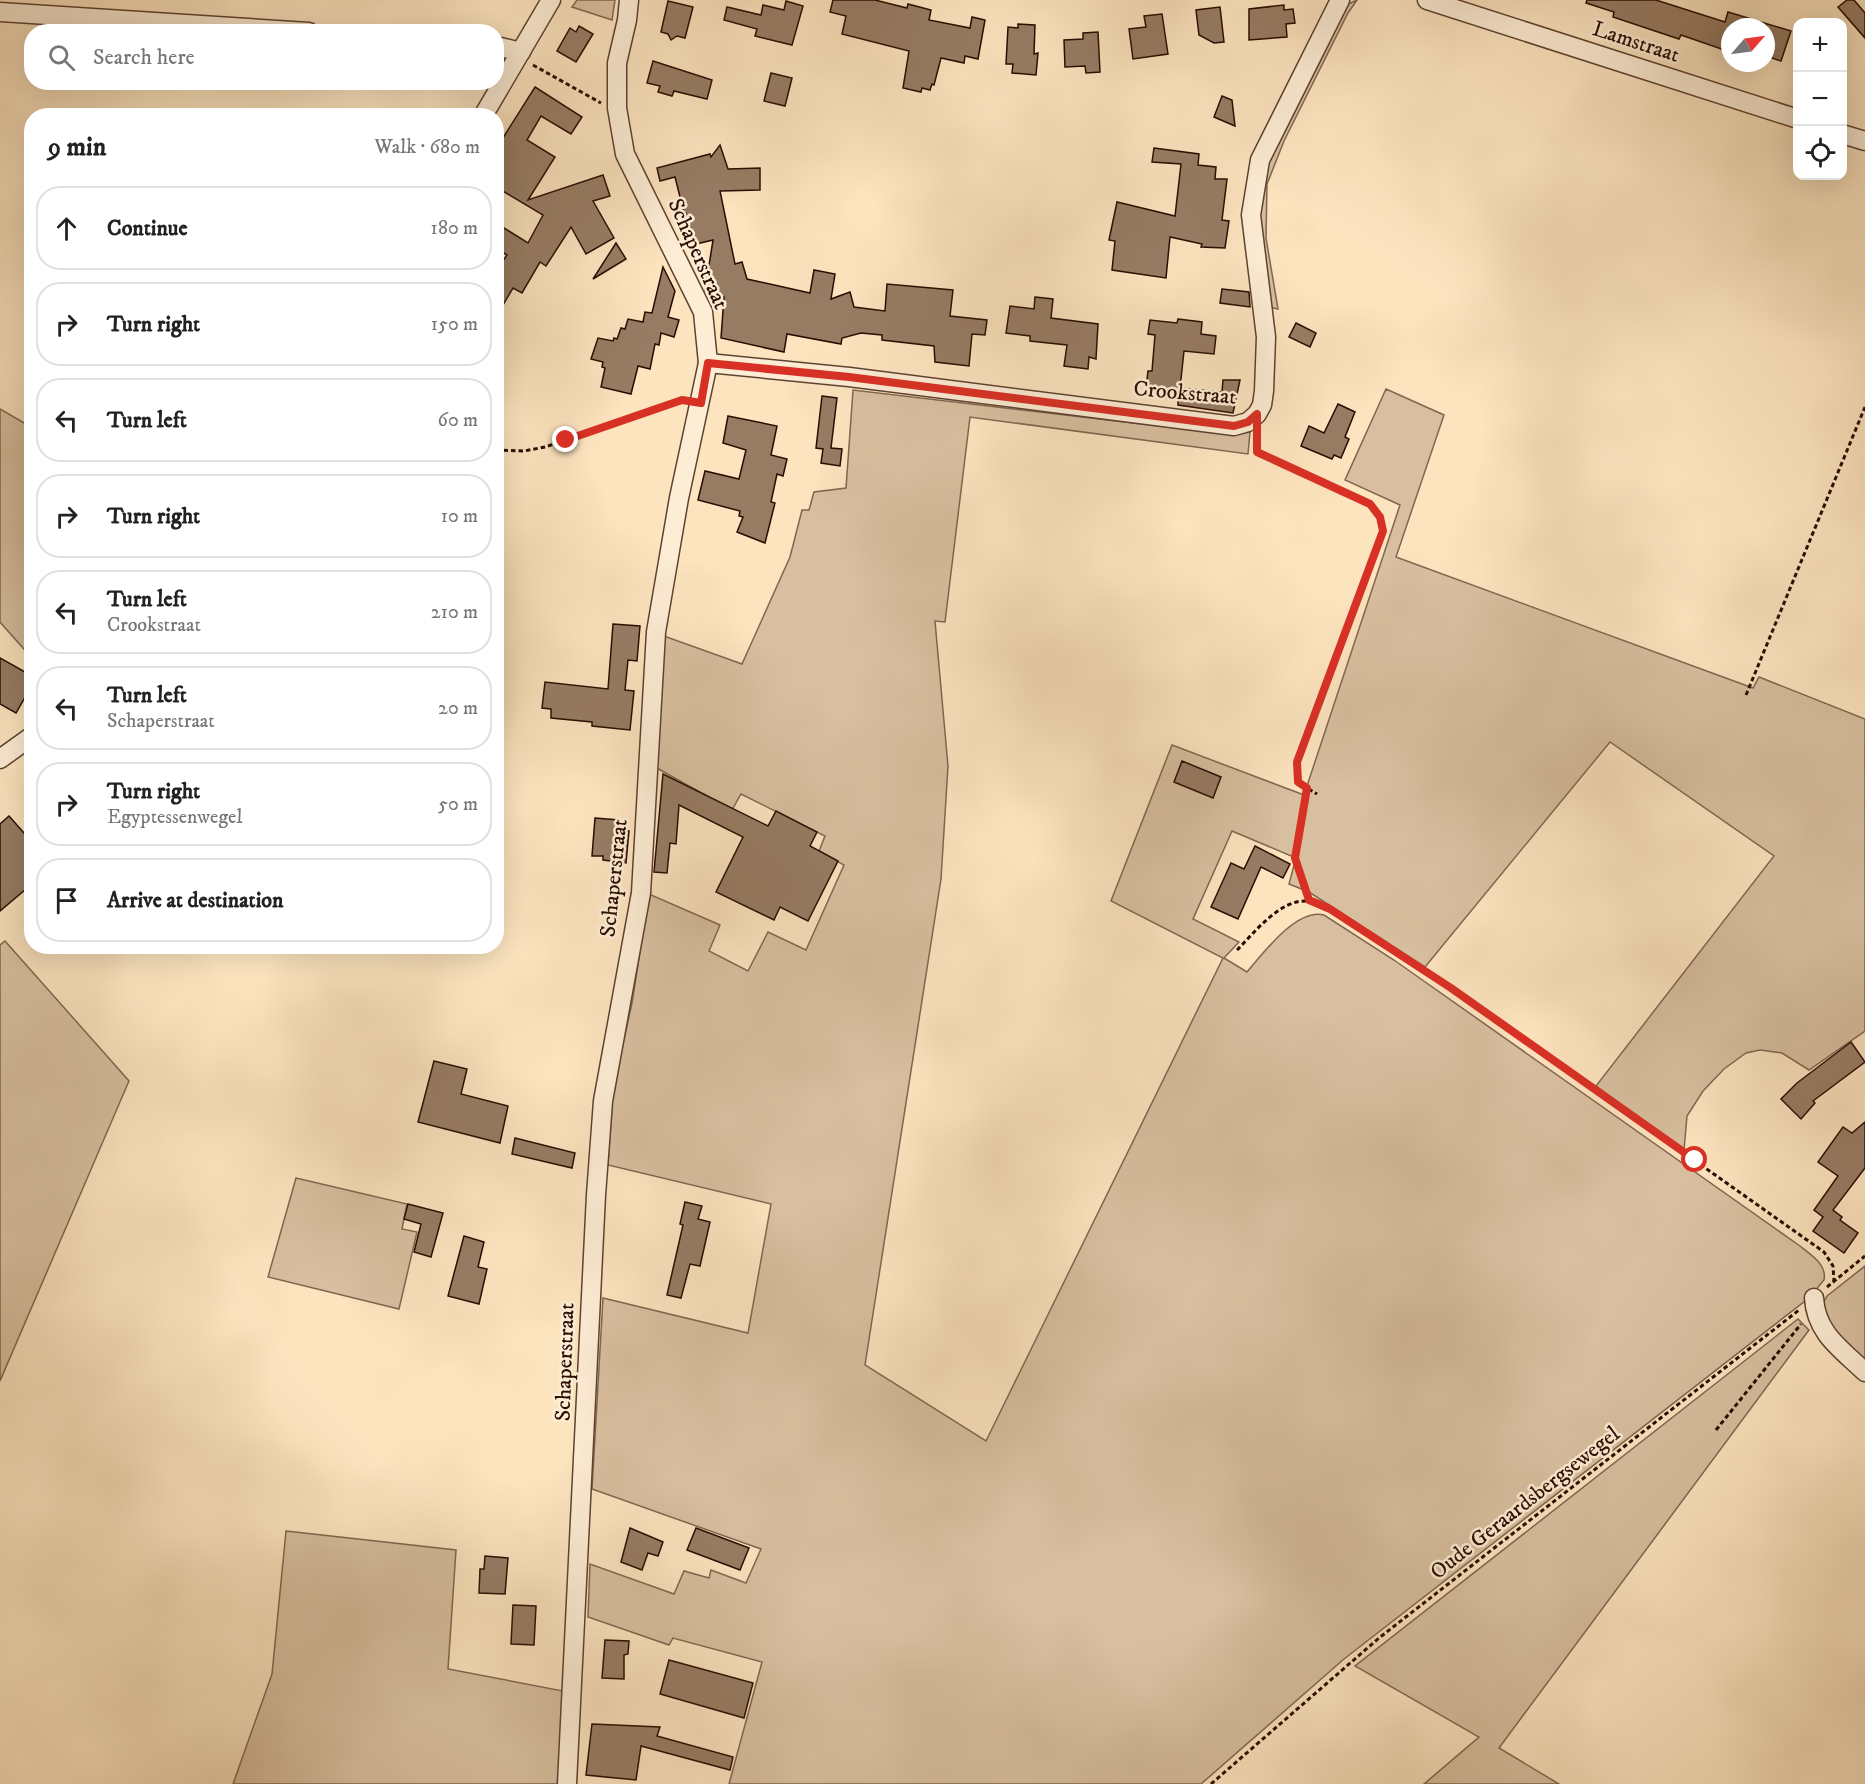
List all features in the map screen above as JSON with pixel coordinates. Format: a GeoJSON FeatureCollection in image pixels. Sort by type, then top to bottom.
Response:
{"type":"FeatureCollection","features":[{"type":"Feature","properties":{"kind":"street"},"geometry":{"type":"LineString","coordinates":[[504,82],[551,0]]}},
{"type":"Feature","properties":{"kind":"street","name":"Schaperstraat"},"geometry":{"type":"LineString","coordinates":[[567,1784],[596,1195],[603,1101],[641,893],[656,632],[679,498],[708,363],[703,312],[625,154],[617,108],[617,63],[627,20],[628,0]]}},
{"type":"Feature","properties":{"kind":"street","name":"Crookstraat"},"geometry":{"type":"LineString","coordinates":[[708,363],[860,378],[1234,426],[1248,422],[1257,414],[1262,405],[1266,337],[1251,215],[1254,185],[1260,160],[1271,135],[1341,0]]}},
{"type":"Feature","properties":{"kind":"street","name":"Lamstraat"},"geometry":{"type":"LineString","coordinates":[[1426,0],[1793,118]]}},
{"type":"Feature","properties":{"kind":"street"},"geometry":{"type":"LineString","coordinates":[[0,12],[185,24]]}},
{"type":"Feature","properties":{"kind":"street"},"geometry":{"type":"LineString","coordinates":[[504,48],[522,52]]}},
{"type":"Feature","properties":{"kind":"street"},"geometry":{"type":"LineString","coordinates":[[488,108],[499,90]]}},
{"type":"Feature","properties":{"kind":"street"},"geometry":{"type":"LineString","coordinates":[[1847,136],[1865,141]]}},
{"type":"Feature","properties":{"kind":"street"},"geometry":{"type":"LineString","coordinates":[[0,759],[24,742]]}},
{"type":"Feature","properties":{"kind":"street"},"geometry":{"type":"LineString","coordinates":[[1814,1307],[1830,1340],[1865,1372]]}},
{"type":"Feature","properties":{"kind":"path"},"geometry":{"type":"LineString","coordinates":[[522,52],[533,64],[605,105],[617,108]]}},
{"type":"Feature","properties":{"kind":"path"},"geometry":{"type":"LineString","coordinates":[[504,450],[524,451],[545,447],[682,400],[701,403]]}},
{"type":"Feature","properties":{"kind":"path"},"geometry":{"type":"LineString","coordinates":[[1746,695],[1865,407]]}},
{"type":"Feature","properties":{"kind":"path"},"geometry":{"type":"LineString","coordinates":[[1257,414],[1257,452],[1370,504],[1380,517],[1383,531],[1297,762],[1298,782],[1317,794]]}},
{"type":"Feature","properties":{"kind":"path"},"geometry":{"type":"LineString","coordinates":[[1307,788],[1295,858],[1309,900]]}},
{"type":"Feature","properties":{"kind":"path"},"geometry":{"type":"LineString","coordinates":[[1237,950],[1263,924],[1289,904],[1309,900],[1330,909],[1451,988],[1807,1239],[1824,1252],[1833,1266],[1834,1281]]}},
{"type":"Feature","properties":{"kind":"path","name":"Oude Geraardsbergsewegel"},"geometry":{"type":"LineString","coordinates":[[1211,1784],[1379,1638],[1814,1307],[1834,1281],[1865,1256]]}},
{"type":"Feature","properties":{"kind":"path"},"geometry":{"type":"LineString","coordinates":[[1716,1430],[1814,1307]]}},
{"type":"Feature","properties":{"kind":"shaded area"},"geometry":{"type":"Polygon","coordinates":[[[577,0],[615,0],[612,20],[572,7],[577,0]]]}},
{"type":"Feature","properties":{"kind":"shaded area"},"geometry":{"type":"Polygon","coordinates":[[[1357,0],[1348,13],[1284,141],[1267,184],[1266,238],[1278,309],[1269,307],[1257,220],[1267,156],[1346,5],[1357,0]]]}},
{"type":"Feature","properties":{"kind":"shaded area"},"geometry":{"type":"Polygon","coordinates":[[[1386,389],[1444,415],[1396,557],[1753,688],[1759,677],[1865,719],[1865,1031],[1809,1070],[1782,1053],[1760,1050],[1746,1053],[1724,1069],[1703,1091],[1687,1116],[1684,1150],[1596,1086],[1774,856],[1610,742],[1425,967],[1309,892],[1289,884],[1296,858],[1232,831],[1193,919],[1239,942],[1224,958],[1247,972],[1272,943],[1292,925],[1303,918],[1324,915],[1394,960],[1800,1246],[1821,1265],[1824,1280],[1809,1298],[1344,1659],[1201,1784],[729,1784],[762,1662],[673,1638],[669,1645],[588,1617],[590,1564],[674,1594],[684,1571],[709,1578],[711,1570],[746,1583],[761,1549],[592,1489],[603,1298],[748,1333],[771,1204],[608,1165],[613,1090],[632,1003],[649,894],[720,925],[709,951],[748,971],[768,932],[806,950],[844,865],[819,851],[825,836],[741,794],[732,810],[655,767],[664,636],[742,664],[790,557],[802,510],[809,510],[814,492],[846,488],[853,390],[1235,435],[1250,432],[1248,454],[970,417],[945,622],[935,621],[948,766],[941,879],[865,1365],[986,1441],[1223,958],[1111,901],[1172,745],[1304,795],[1400,505],[1345,480],[1386,389]]]}},
{"type":"Feature","properties":{"kind":"shaded area"},"geometry":{"type":"Polygon","coordinates":[[[0,409],[24,423],[24,649],[0,622],[0,409]]]}},
{"type":"Feature","properties":{"kind":"shaded area"},"geometry":{"type":"Polygon","coordinates":[[[5,941],[129,1081],[0,1381],[0,945],[5,941]]]}},
{"type":"Feature","properties":{"kind":"shaded area"},"geometry":{"type":"Polygon","coordinates":[[[296,1178],[407,1204],[402,1229],[417,1232],[399,1309],[268,1277],[296,1178]]]}},
{"type":"Feature","properties":{"kind":"shaded area"},"geometry":{"type":"Polygon","coordinates":[[[1865,1266],[1865,1368],[1828,1329],[1822,1305],[1827,1296],[1865,1266]]]}},
{"type":"Feature","properties":{"kind":"shaded area"},"geometry":{"type":"Polygon","coordinates":[[[1798,1319],[1809,1330],[1499,1748],[1559,1784],[1424,1784],[1479,1737],[1355,1666],[1798,1319]]]}},
{"type":"Feature","properties":{"kind":"shaded area"},"geometry":{"type":"Polygon","coordinates":[[[286,1531],[456,1550],[448,1669],[563,1691],[558,1784],[233,1784],[272,1674],[286,1531]]]}},
{"type":"Feature","properties":{"kind":"building"},"geometry":{"type":"Polygon","coordinates":[[[833,0],[875,0],[907,8],[908,4],[931,10],[929,20],[970,28],[972,17],[985,20],[978,59],[965,56],[964,63],[941,58],[934,85],[932,84],[930,90],[922,88],[921,92],[903,88],[909,51],[842,34],[846,16],[830,12],[833,0]]]}},
{"type":"Feature","properties":{"kind":"building"},"geometry":{"type":"Polygon","coordinates":[[[1587,0],[1656,0],[1721,21],[1721,49],[1681,35],[1679,39],[1613,17],[1614,12],[1586,3],[1587,0]]]}},
{"type":"Feature","properties":{"kind":"building"},"geometry":{"type":"Polygon","coordinates":[[[1847,0],[1854,0],[1865,13],[1865,38],[1838,7],[1847,0]]]}},
{"type":"Feature","properties":{"kind":"building"},"geometry":{"type":"Polygon","coordinates":[[[668,1],[693,7],[685,38],[677,36],[671,40],[668,34],[661,32],[668,1]]]}},
{"type":"Feature","properties":{"kind":"building"},"geometry":{"type":"Polygon","coordinates":[[[786,1],[803,6],[792,45],[755,36],[757,29],[724,20],[727,7],[761,15],[763,5],[784,10],[786,1]]]}},
{"type":"Feature","properties":{"kind":"building"},"geometry":{"type":"Polygon","coordinates":[[[1284,5],[1284,10],[1293,9],[1295,23],[1286,24],[1287,37],[1249,40],[1249,9],[1284,5]]]}},
{"type":"Feature","properties":{"kind":"building"},"geometry":{"type":"Polygon","coordinates":[[[1220,7],[1224,42],[1214,43],[1199,35],[1196,10],[1220,7]]]}},
{"type":"Feature","properties":{"kind":"building"},"geometry":{"type":"Polygon","coordinates":[[[1728,12],[1748,18],[1726,18],[1728,12]]]}},
{"type":"Feature","properties":{"kind":"building"},"geometry":{"type":"Polygon","coordinates":[[[1162,14],[1168,54],[1133,59],[1129,29],[1146,27],[1144,16],[1162,14]]]}},
{"type":"Feature","properties":{"kind":"building"},"geometry":{"type":"Polygon","coordinates":[[[1018,24],[1035,25],[1034,54],[1038,53],[1036,75],[1012,73],[1013,64],[1006,64],[1008,27],[1018,28],[1018,24]]]}},
{"type":"Feature","properties":{"kind":"building"},"geometry":{"type":"Polygon","coordinates":[[[579,26],[593,34],[576,62],[557,51],[570,28],[576,32],[579,26]]]}},
{"type":"Feature","properties":{"kind":"building"},"geometry":{"type":"Polygon","coordinates":[[[1775,26],[1791,31],[1781,61],[1775,59],[1775,26]]]}},
{"type":"Feature","properties":{"kind":"building"},"geometry":{"type":"Polygon","coordinates":[[[1098,32],[1100,72],[1086,73],[1085,66],[1065,67],[1064,40],[1083,39],[1083,33],[1098,32]]]}},
{"type":"Feature","properties":{"kind":"building"},"geometry":{"type":"Polygon","coordinates":[[[653,61],[712,80],[707,99],[674,91],[672,96],[658,92],[660,86],[647,83],[653,61]]]}},
{"type":"Feature","properties":{"kind":"building"},"geometry":{"type":"Polygon","coordinates":[[[771,73],[792,78],[785,106],[764,101],[771,73]]]}},
{"type":"Feature","properties":{"kind":"building"},"geometry":{"type":"Polygon","coordinates":[[[535,87],[582,117],[571,134],[541,116],[527,140],[555,157],[528,200],[603,175],[610,196],[593,201],[614,238],[586,254],[571,227],[546,266],[540,262],[522,293],[513,288],[504,303],[504,259],[507,255],[504,253],[504,228],[528,243],[543,215],[504,192],[504,136],[535,87]]]}},
{"type":"Feature","properties":{"kind":"building"},"geometry":{"type":"Polygon","coordinates":[[[1222,96],[1232,100],[1235,126],[1214,117],[1222,96]]]}},
{"type":"Feature","properties":{"kind":"building"},"geometry":{"type":"Polygon","coordinates":[[[720,145],[728,169],[760,168],[760,190],[720,191],[735,264],[742,262],[747,279],[810,293],[814,270],[835,274],[831,299],[850,292],[854,307],[885,311],[887,284],[953,290],[950,316],[987,320],[985,335],[972,334],[969,366],[935,362],[934,346],[882,340],[882,335],[861,333],[842,338],[841,344],[787,334],[784,352],[721,338],[724,297],[705,291],[713,240],[696,244],[686,213],[684,213],[675,177],[660,181],[657,168],[710,154],[711,157],[720,145]]]}},
{"type":"Feature","properties":{"kind":"building"},"geometry":{"type":"Polygon","coordinates":[[[1154,148],[1199,154],[1198,165],[1216,167],[1215,179],[1227,179],[1222,220],[1229,221],[1225,248],[1201,247],[1202,244],[1170,237],[1166,278],[1112,270],[1115,241],[1109,240],[1117,202],[1175,216],[1181,164],[1152,162],[1154,148]]]}},
{"type":"Feature","properties":{"kind":"building"},"geometry":{"type":"Polygon","coordinates":[[[616,243],[626,259],[593,279],[616,243]]]}},
{"type":"Feature","properties":{"kind":"building"},"geometry":{"type":"Polygon","coordinates":[[[663,267],[675,291],[668,317],[679,320],[674,337],[661,333],[659,345],[655,344],[650,369],[638,366],[631,394],[601,387],[605,368],[602,367],[603,362],[591,359],[598,338],[613,341],[614,338],[617,339],[621,328],[625,329],[628,319],[643,322],[645,312],[652,313],[663,267]]]}},
{"type":"Feature","properties":{"kind":"building"},"geometry":{"type":"Polygon","coordinates":[[[1222,289],[1249,292],[1250,307],[1220,303],[1222,289]]]}},
{"type":"Feature","properties":{"kind":"building"},"geometry":{"type":"Polygon","coordinates":[[[1035,297],[1053,299],[1051,318],[1098,324],[1096,359],[1089,357],[1088,369],[1064,366],[1067,345],[1030,341],[1030,336],[1006,333],[1010,306],[1034,309],[1035,297]]]}},
{"type":"Feature","properties":{"kind":"building"},"geometry":{"type":"Polygon","coordinates":[[[1178,319],[1202,322],[1201,334],[1216,336],[1214,354],[1184,351],[1180,388],[1222,392],[1223,380],[1240,380],[1233,413],[1178,405],[1178,399],[1145,395],[1148,371],[1152,371],[1155,335],[1148,334],[1150,320],[1177,323],[1178,319]]]}},
{"type":"Feature","properties":{"kind":"building"},"geometry":{"type":"Polygon","coordinates":[[[1296,323],[1316,333],[1310,347],[1289,337],[1296,323]]]}},
{"type":"Feature","properties":{"kind":"building"},"geometry":{"type":"Polygon","coordinates":[[[822,396],[837,398],[831,448],[842,449],[840,466],[821,463],[823,449],[816,448],[822,396]]]}},
{"type":"Feature","properties":{"kind":"building"},"geometry":{"type":"Polygon","coordinates":[[[1338,404],[1355,412],[1345,437],[1349,439],[1341,458],[1334,455],[1332,459],[1301,446],[1309,426],[1324,433],[1338,404]]]}},
{"type":"Feature","properties":{"kind":"building"},"geometry":{"type":"Polygon","coordinates":[[[728,416],[777,426],[771,455],[787,459],[783,476],[777,474],[771,502],[775,503],[765,543],[737,532],[743,517],[739,516],[740,511],[698,500],[705,471],[739,479],[746,450],[723,443],[728,416]]]}},
{"type":"Feature","properties":{"kind":"building"},"geometry":{"type":"Polygon","coordinates":[[[613,624],[640,626],[637,661],[628,660],[625,690],[634,691],[630,730],[592,726],[592,722],[551,718],[551,709],[542,708],[545,682],[608,689],[613,624]]]}},
{"type":"Feature","properties":{"kind":"building"},"geometry":{"type":"Polygon","coordinates":[[[0,658],[24,672],[24,699],[16,713],[0,704],[0,658]]]}},
{"type":"Feature","properties":{"kind":"building"},"geometry":{"type":"Polygon","coordinates":[[[1182,761],[1221,777],[1213,798],[1174,782],[1182,761]]]}},
{"type":"Feature","properties":{"kind":"building"},"geometry":{"type":"Polygon","coordinates":[[[663,774],[768,826],[776,811],[817,832],[810,846],[838,861],[808,921],[780,907],[774,920],[716,892],[743,837],[679,805],[676,844],[670,843],[667,873],[654,872],[663,774]]]}},
{"type":"Feature","properties":{"kind":"building"},"geometry":{"type":"Polygon","coordinates":[[[9,816],[24,833],[24,891],[0,911],[0,824],[9,816]]]}},
{"type":"Feature","properties":{"kind":"building"},"geometry":{"type":"Polygon","coordinates":[[[595,818],[619,820],[618,830],[629,831],[626,863],[603,860],[603,856],[592,856],[595,818]]]}},
{"type":"Feature","properties":{"kind":"building"},"geometry":{"type":"Polygon","coordinates":[[[1255,846],[1290,864],[1283,878],[1261,867],[1238,919],[1211,907],[1231,863],[1244,869],[1255,846]]]}},
{"type":"Feature","properties":{"kind":"building"},"geometry":{"type":"Polygon","coordinates":[[[1851,1042],[1865,1062],[1813,1101],[1815,1103],[1801,1119],[1781,1099],[1797,1083],[1851,1042]]]}},
{"type":"Feature","properties":{"kind":"building"},"geometry":{"type":"Polygon","coordinates":[[[434,1061],[467,1069],[461,1094],[508,1106],[500,1143],[418,1122],[434,1061]]]}},
{"type":"Feature","properties":{"kind":"building"},"geometry":{"type":"Polygon","coordinates":[[[1865,1122],[1865,1168],[1833,1210],[1842,1217],[1840,1220],[1858,1233],[1844,1253],[1813,1231],[1823,1217],[1814,1210],[1838,1176],[1818,1162],[1843,1127],[1852,1133],[1865,1122]]]}},
{"type":"Feature","properties":{"kind":"building"},"geometry":{"type":"Polygon","coordinates":[[[515,1138],[575,1153],[572,1168],[512,1154],[515,1138]]]}},
{"type":"Feature","properties":{"kind":"building"},"geometry":{"type":"Polygon","coordinates":[[[685,1202],[702,1206],[698,1219],[710,1222],[700,1266],[690,1264],[681,1298],[667,1295],[683,1225],[680,1224],[685,1202]]]}},
{"type":"Feature","properties":{"kind":"building"},"geometry":{"type":"Polygon","coordinates":[[[408,1204],[443,1213],[431,1257],[414,1252],[421,1224],[404,1219],[408,1204]]]}},
{"type":"Feature","properties":{"kind":"building"},"geometry":{"type":"Polygon","coordinates":[[[464,1236],[484,1242],[478,1267],[487,1269],[479,1304],[448,1296],[464,1236]]]}},
{"type":"Feature","properties":{"kind":"building"},"geometry":{"type":"Polygon","coordinates":[[[630,1528],[663,1542],[658,1556],[648,1553],[642,1570],[621,1562],[630,1528]]]}},
{"type":"Feature","properties":{"kind":"building"},"geometry":{"type":"Polygon","coordinates":[[[696,1528],[749,1548],[740,1570],[687,1550],[696,1528]]]}},
{"type":"Feature","properties":{"kind":"building"},"geometry":{"type":"Polygon","coordinates":[[[485,1556],[508,1558],[505,1594],[479,1593],[480,1569],[484,1569],[485,1556]]]}},
{"type":"Feature","properties":{"kind":"building"},"geometry":{"type":"Polygon","coordinates":[[[513,1605],[536,1606],[534,1645],[511,1644],[513,1605]]]}},
{"type":"Feature","properties":{"kind":"building"},"geometry":{"type":"Polygon","coordinates":[[[605,1640],[629,1641],[628,1654],[624,1655],[624,1679],[602,1678],[605,1640]]]}},
{"type":"Feature","properties":{"kind":"building"},"geometry":{"type":"Polygon","coordinates":[[[669,1660],[753,1683],[744,1718],[660,1694],[669,1660]]]}},
{"type":"Feature","properties":{"kind":"building"},"geometry":{"type":"Polygon","coordinates":[[[592,1724],[660,1727],[657,1736],[733,1757],[730,1770],[641,1746],[636,1780],[586,1775],[592,1724]]]}},
{"type":"Feature","properties":{"kind":"route"},"geometry":{"type":"LineString","coordinates":[[566,440],[682,400],[701,403],[708,363],[849,377],[1234,426],[1248,422],[1257,414],[1257,452],[1370,504],[1380,517],[1383,531],[1297,762],[1298,782],[1307,788],[1295,858],[1309,900],[1330,909],[1451,988],[1695,1160]]}}]}
